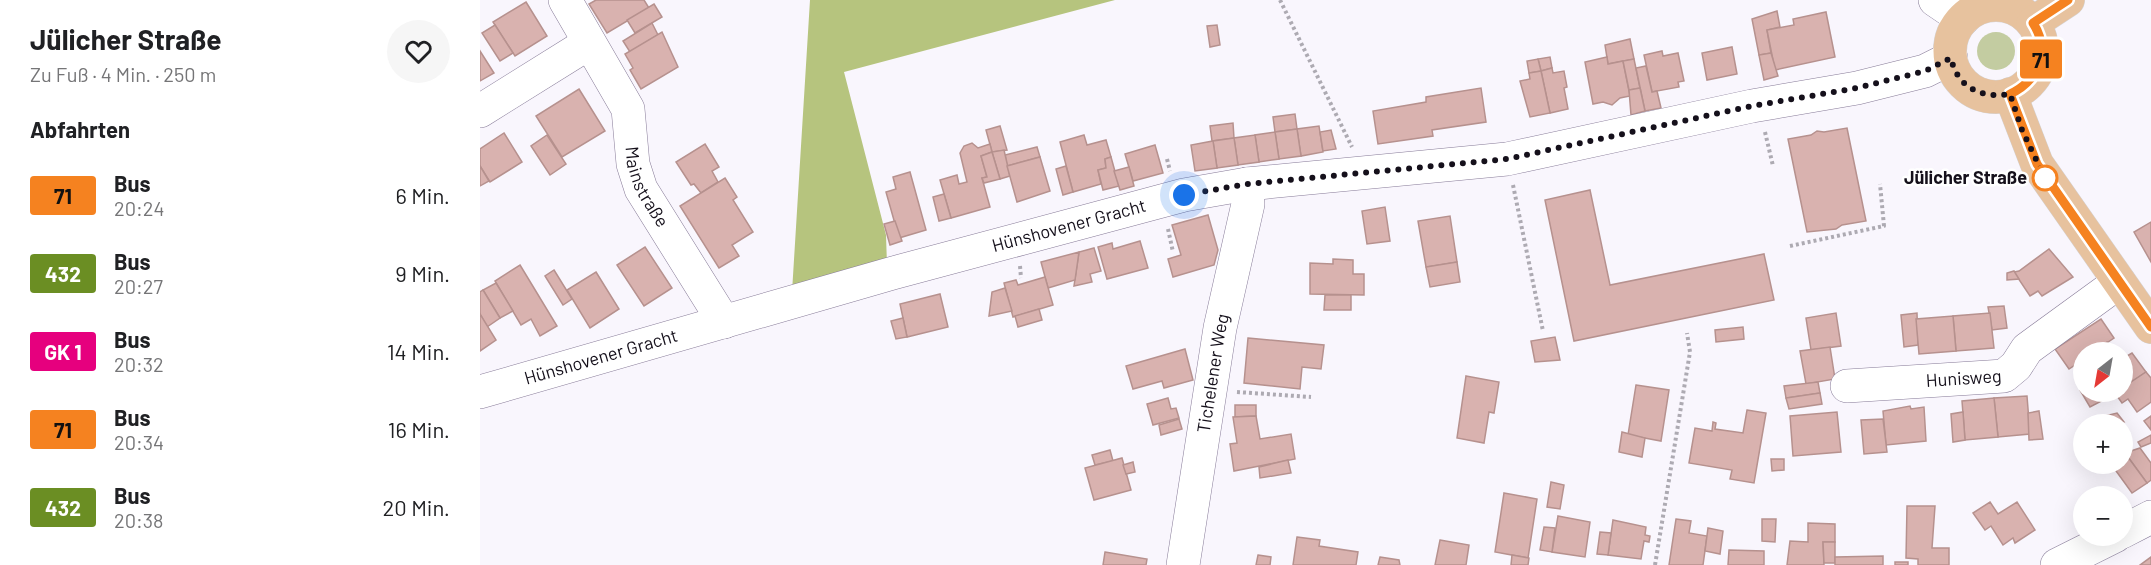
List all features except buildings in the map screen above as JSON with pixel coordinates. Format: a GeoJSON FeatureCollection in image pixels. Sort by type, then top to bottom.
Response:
{"type":"FeatureCollection","features":[{"type":"Feature","properties":{"kind":"main road"},"geometry":{"type":"LineString","coordinates":[[2033,23],[2068,0]]}},
{"type":"Feature","properties":{"kind":"main road"},"geometry":{"type":"LineString","coordinates":[[2000,5],[2015,9],[2033,23],[2042,46],[2041,62],[2034,77],[2023,88],[2010,94],[1990,95],[1970,88],[1960,79],[1951,58],[1952,38],[1963,19],[1984,6],[2000,5]]}},
{"type":"Feature","properties":{"kind":"main road"},"geometry":{"type":"LineString","coordinates":[[2010,94],[2037,164],[2151,327]]}},
{"type":"Feature","properties":{"kind":"street","name":"Mainstraße"},"geometry":{"type":"LineString","coordinates":[[565,0],[628,109],[633,164],[641,189],[724,322]]}},
{"type":"Feature","properties":{"kind":"street"},"geometry":{"type":"LineString","coordinates":[[1935,0],[1963,19]]}},
{"type":"Feature","properties":{"kind":"street"},"geometry":{"type":"LineString","coordinates":[[480,111],[589,43]]}},
{"type":"Feature","properties":{"kind":"street","name":"Hünshovener Gracht"},"geometry":{"type":"LineString","coordinates":[[480,392],[893,273],[1184,195],[1247,184],[1507,159],[1752,106],[1857,88],[1925,71],[1951,58]]}},
{"type":"Feature","properties":{"kind":"street","name":"Tichelener Weg"},"geometry":{"type":"LineString","coordinates":[[1183,565],[1220,328],[1248,204],[1247,184]]}},
{"type":"Feature","properties":{"kind":"street","name":"Hunisweg"},"geometry":{"type":"LineString","coordinates":[[1847,386],[2004,376],[2016,366],[2027,349],[2119,282]]}},
{"type":"Feature","properties":{"kind":"street"},"geometry":{"type":"LineString","coordinates":[[2133,526],[2151,517]]}},
{"type":"Feature","properties":{"kind":"street"},"geometry":{"type":"LineString","coordinates":[[2067,563],[2097,546]]}},
{"type":"Feature","properties":{"kind":"path"},"geometry":{"type":"LineString","coordinates":[[1280,0],[1364,172]]}},
{"type":"Feature","properties":{"kind":"path"},"geometry":{"type":"LineString","coordinates":[[1766,135],[1773,166]]}},
{"type":"Feature","properties":{"kind":"path"},"geometry":{"type":"LineString","coordinates":[[1507,159],[1543,332]]}},
{"type":"Feature","properties":{"kind":"path"},"geometry":{"type":"LineString","coordinates":[[1790,246],[1884,226],[1880,184]]}},
{"type":"Feature","properties":{"kind":"path"},"geometry":{"type":"LineString","coordinates":[[1655,565],[1690,352],[1687,333]]}},
{"type":"Feature","properties":{"kind":"path"},"geometry":{"type":"LineString","coordinates":[[1210,390],[1311,397]]}},
{"type":"Feature","properties":{"kind":"green space"},"geometry":{"type":"Polygon","coordinates":[[[810,0],[1115,0],[844,72],[886,235],[887,265],[792,292],[810,0]]]}},
{"type":"Feature","properties":{"kind":"green space"},"geometry":{"type":"Polygon","coordinates":[[[1996,32],[2009,38],[2015,51],[2009,64],[1996,70],[1983,64],[1977,51],[1983,38],[1996,32]]]}},
{"type":"Feature","properties":{"kind":"bus line","name":"71"},"geometry":{"type":"LineString","coordinates":[[2068,0],[2033,23],[2042,46],[2041,62],[2034,77],[2023,88],[2010,94],[2022,130],[2050,186],[2151,327]]}},
{"type":"Feature","properties":{"kind":"place","name":"Jülicher Straße"},"geometry":{"type":"Point","coordinates":[2045,178]}},
{"type":"Feature","properties":{"kind":"route"},"geometry":{"type":"LineString","coordinates":[[1184,195],[1247,184],[1507,159],[1752,106],[1857,88],[1925,71],[1951,58],[1960,79],[1970,88],[1983,94],[1996,96],[2010,94],[2022,130],[2045,178]]}}]}
